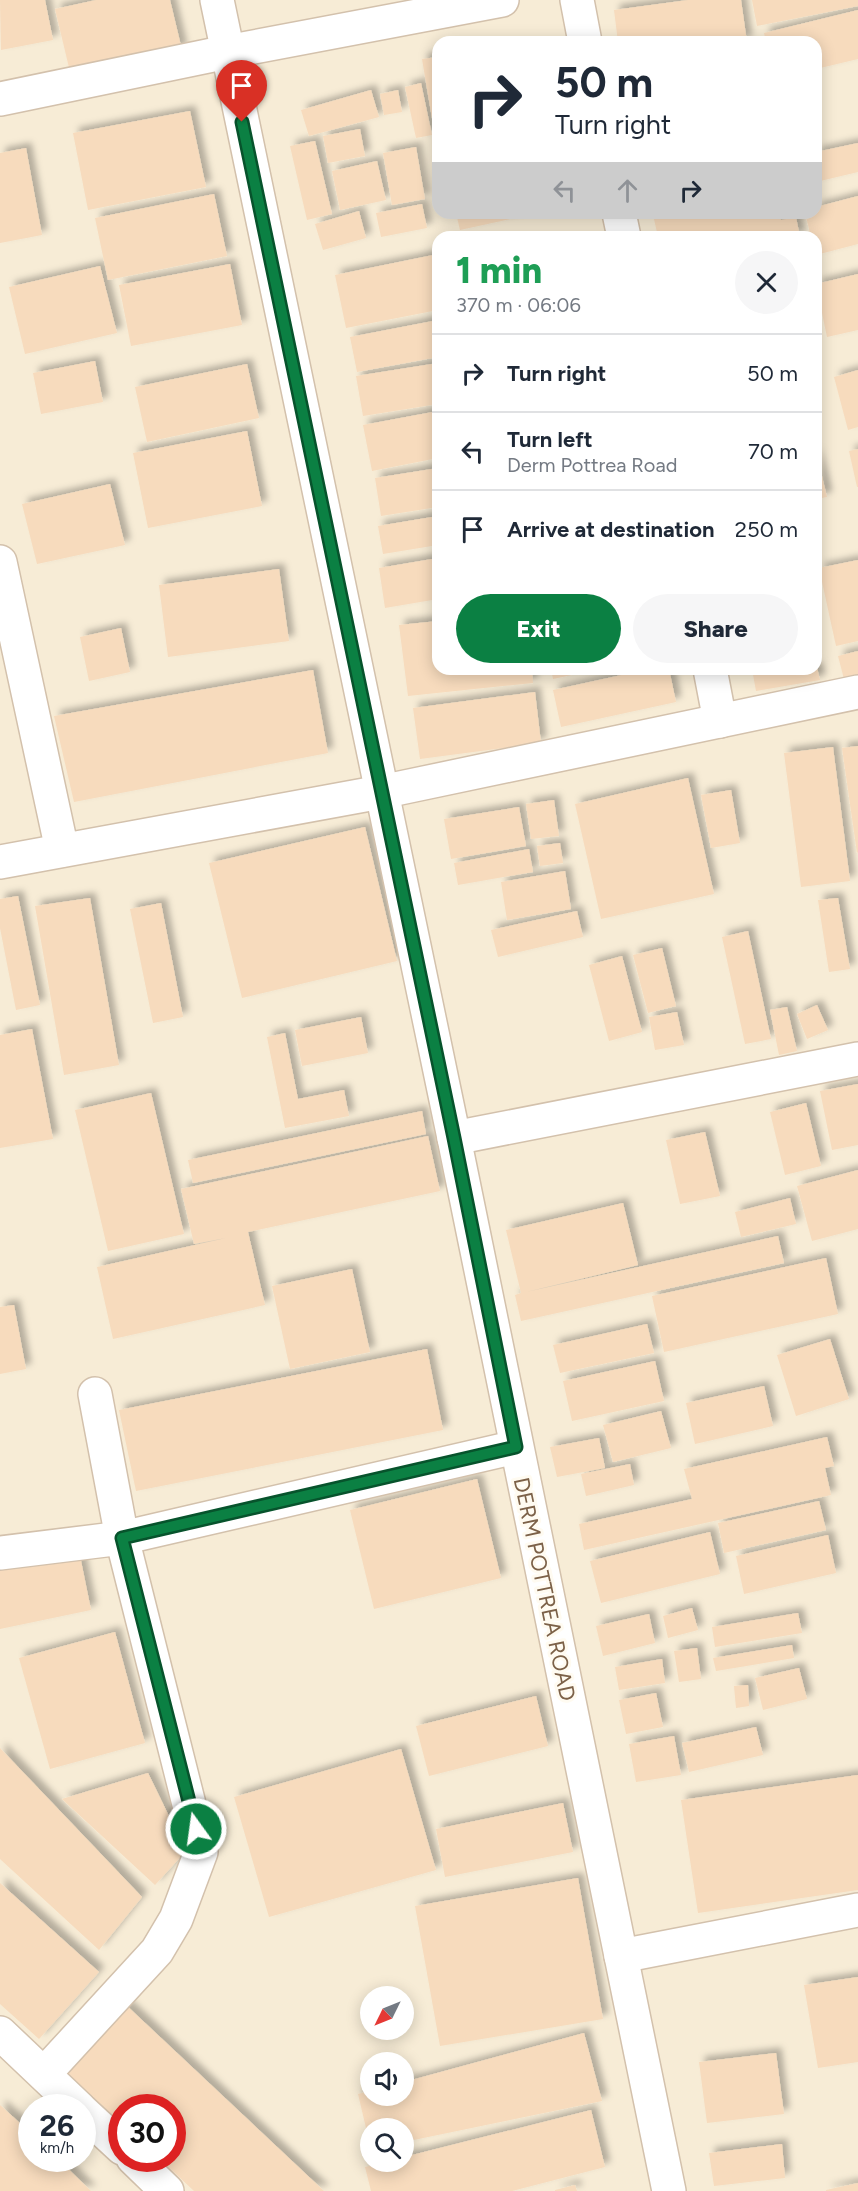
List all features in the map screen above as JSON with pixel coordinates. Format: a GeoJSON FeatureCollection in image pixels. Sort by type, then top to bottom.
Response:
{"type":"FeatureCollection","features":[{"type":"Feature","properties":{"kind":"street","name":"DERM POTTREA ROAD"},"geometry":{"type":"LineString","coordinates":[[217,0],[454,1138],[669,2191]]}},
{"type":"Feature","properties":{"kind":"street"},"geometry":{"type":"LineString","coordinates":[[0,99],[227,52],[502,0]]}},
{"type":"Feature","properties":{"kind":"street"},"geometry":{"type":"LineString","coordinates":[[577,0],[584,36]]}},
{"type":"Feature","properties":{"kind":"street"},"geometry":{"type":"LineString","coordinates":[[0,561],[62,850]]}},
{"type":"Feature","properties":{"kind":"street"},"geometry":{"type":"LineString","coordinates":[[711,675],[720,721]]}},
{"type":"Feature","properties":{"kind":"street"},"geometry":{"type":"LineString","coordinates":[[0,862],[381,792],[858,692]]}},
{"type":"Feature","properties":{"kind":"street"},"geometry":{"type":"LineString","coordinates":[[454,1138],[858,1059]]}},
{"type":"Feature","properties":{"kind":"street"},"geometry":{"type":"LineString","coordinates":[[44,2074],[157,1952],[176,1919],[201,1851],[122,1538],[95,1394]]}},
{"type":"Feature","properties":{"kind":"street"},"geometry":{"type":"LineString","coordinates":[[0,1553],[122,1538],[516,1447]]}},
{"type":"Feature","properties":{"kind":"street"},"geometry":{"type":"LineString","coordinates":[[621,1956],[858,1910]]}},
{"type":"Feature","properties":{"kind":"street"},"geometry":{"type":"LineString","coordinates":[[0,2032],[65,2094]]}},
{"type":"Feature","properties":{"kind":"street"},"geometry":{"type":"LineString","coordinates":[[96,2124],[108,2135]]}},
{"type":"Feature","properties":{"kind":"street"},"geometry":{"type":"LineString","coordinates":[[147,2172],[167,2191]]}},
{"type":"Feature","properties":{"kind":"shaded area"},"geometry":{"type":"Polygon","coordinates":[[[0,0],[858,0],[858,2191],[0,2191],[0,0]]]}},
{"type":"Feature","properties":{"kind":"building"},"geometry":{"type":"Polygon","coordinates":[[[0,0],[45,0],[53,40],[1,50],[0,0]]]}},
{"type":"Feature","properties":{"kind":"building"},"geometry":{"type":"Polygon","coordinates":[[[96,0],[170,0],[182,50],[71,76],[55,9],[96,0]]]}},
{"type":"Feature","properties":{"kind":"building"},"geometry":{"type":"Polygon","coordinates":[[[688,0],[741,0],[746,36],[617,36],[614,10],[688,0]]]}},
{"type":"Feature","properties":{"kind":"building"},"geometry":{"type":"Polygon","coordinates":[[[752,0],[858,0],[858,6],[757,26],[752,0]]]}},
{"type":"Feature","properties":{"kind":"building"},"geometry":{"type":"Polygon","coordinates":[[[858,10],[858,59],[822,68],[822,36],[765,36],[764,33],[858,10]]]}},
{"type":"Feature","properties":{"kind":"building"},"geometry":{"type":"Polygon","coordinates":[[[432,58],[432,118],[422,59],[432,58]]]}},
{"type":"Feature","properties":{"kind":"building"},"geometry":{"type":"Polygon","coordinates":[[[421,83],[432,135],[416,138],[405,87],[421,83]]]}},
{"type":"Feature","properties":{"kind":"building"},"geometry":{"type":"Polygon","coordinates":[[[371,90],[379,117],[309,136],[301,110],[371,90]]]}},
{"type":"Feature","properties":{"kind":"building"},"geometry":{"type":"Polygon","coordinates":[[[398,90],[402,112],[384,115],[380,94],[398,90]]]}},
{"type":"Feature","properties":{"kind":"building"},"geometry":{"type":"Polygon","coordinates":[[[190,111],[206,187],[88,210],[73,133],[190,111]]]}},
{"type":"Feature","properties":{"kind":"building"},"geometry":{"type":"Polygon","coordinates":[[[360,129],[365,156],[328,163],[323,136],[360,129]]]}},
{"type":"Feature","properties":{"kind":"building"},"geometry":{"type":"Polygon","coordinates":[[[315,141],[332,214],[307,220],[290,146],[315,141]]]}},
{"type":"Feature","properties":{"kind":"building"},"geometry":{"type":"Polygon","coordinates":[[[858,143],[858,172],[822,181],[822,151],[858,143]]]}},
{"type":"Feature","properties":{"kind":"building"},"geometry":{"type":"Polygon","coordinates":[[[416,147],[425,199],[392,205],[383,153],[416,147]]]}},
{"type":"Feature","properties":{"kind":"building"},"geometry":{"type":"Polygon","coordinates":[[[26,148],[42,235],[0,243],[0,153],[26,148]]]}},
{"type":"Feature","properties":{"kind":"building"},"geometry":{"type":"Polygon","coordinates":[[[377,161],[386,200],[340,210],[332,171],[377,161]]]}},
{"type":"Feature","properties":{"kind":"building"},"geometry":{"type":"Polygon","coordinates":[[[214,194],[227,256],[108,280],[95,218],[214,194]]]}},
{"type":"Feature","properties":{"kind":"building"},"geometry":{"type":"Polygon","coordinates":[[[858,196],[858,244],[822,253],[822,231],[810,231],[806,219],[822,219],[822,205],[858,196]]]}},
{"type":"Feature","properties":{"kind":"building"},"geometry":{"type":"Polygon","coordinates":[[[422,204],[427,228],[381,237],[376,213],[422,204]]]}},
{"type":"Feature","properties":{"kind":"building"},"geometry":{"type":"Polygon","coordinates":[[[359,211],[366,238],[323,250],[315,224],[359,211]]]}},
{"type":"Feature","properties":{"kind":"building"},"geometry":{"type":"Polygon","coordinates":[[[457,219],[510,219],[460,230],[457,219]]]}},
{"type":"Feature","properties":{"kind":"building"},"geometry":{"type":"Polygon","coordinates":[[[654,219],[796,219],[799,231],[657,231],[654,219]]]}},
{"type":"Feature","properties":{"kind":"building"},"geometry":{"type":"Polygon","coordinates":[[[432,255],[432,311],[346,328],[335,275],[432,255]]]}},
{"type":"Feature","properties":{"kind":"building"},"geometry":{"type":"Polygon","coordinates":[[[230,264],[242,325],[131,346],[119,285],[230,264]]]}},
{"type":"Feature","properties":{"kind":"building"},"geometry":{"type":"Polygon","coordinates":[[[100,266],[117,333],[25,354],[9,287],[100,266]]]}},
{"type":"Feature","properties":{"kind":"building"},"geometry":{"type":"Polygon","coordinates":[[[858,274],[858,330],[827,337],[822,313],[822,283],[858,274]]]}},
{"type":"Feature","properties":{"kind":"building"},"geometry":{"type":"Polygon","coordinates":[[[432,321],[432,358],[357,372],[350,337],[432,321]]]}},
{"type":"Feature","properties":{"kind":"building"},"geometry":{"type":"Polygon","coordinates":[[[95,361],[103,402],[41,414],[33,373],[95,361]]]}},
{"type":"Feature","properties":{"kind":"building"},"geometry":{"type":"Polygon","coordinates":[[[247,364],[259,418],[147,442],[135,387],[247,364]]]}},
{"type":"Feature","properties":{"kind":"building"},"geometry":{"type":"Polygon","coordinates":[[[432,364],[432,405],[363,416],[356,376],[432,364]]]}},
{"type":"Feature","properties":{"kind":"building"},"geometry":{"type":"Polygon","coordinates":[[[858,370],[858,427],[848,430],[834,377],[858,370]]]}},
{"type":"Feature","properties":{"kind":"building"},"geometry":{"type":"Polygon","coordinates":[[[432,412],[432,459],[372,471],[363,425],[432,412]]]}},
{"type":"Feature","properties":{"kind":"building"},"geometry":{"type":"Polygon","coordinates":[[[247,431],[262,506],[148,528],[133,453],[247,431]]]}},
{"type":"Feature","properties":{"kind":"building"},"geometry":{"type":"Polygon","coordinates":[[[858,449],[858,487],[857,487],[849,451],[858,449]]]}},
{"type":"Feature","properties":{"kind":"building"},"geometry":{"type":"Polygon","coordinates":[[[432,469],[432,508],[381,516],[375,478],[432,469]]]}},
{"type":"Feature","properties":{"kind":"building"},"geometry":{"type":"Polygon","coordinates":[[[822,477],[827,497],[822,498],[822,477]]]}},
{"type":"Feature","properties":{"kind":"building"},"geometry":{"type":"Polygon","coordinates":[[[110,484],[125,545],[37,564],[22,504],[110,484]]]}},
{"type":"Feature","properties":{"kind":"building"},"geometry":{"type":"Polygon","coordinates":[[[432,517],[432,546],[383,554],[378,526],[432,517]]]}},
{"type":"Feature","properties":{"kind":"building"},"geometry":{"type":"Polygon","coordinates":[[[432,559],[432,600],[385,608],[379,568],[432,559]]]}},
{"type":"Feature","properties":{"kind":"building"},"geometry":{"type":"Polygon","coordinates":[[[858,560],[858,641],[836,646],[822,582],[822,567],[858,560]]]}},
{"type":"Feature","properties":{"kind":"building"},"geometry":{"type":"Polygon","coordinates":[[[279,569],[289,641],[168,657],[159,585],[279,569]]]}},
{"type":"Feature","properties":{"kind":"building"},"geometry":{"type":"Polygon","coordinates":[[[432,622],[432,675],[532,675],[533,683],[408,696],[399,625],[432,622]]]}},
{"type":"Feature","properties":{"kind":"building"},"geometry":{"type":"Polygon","coordinates":[[[121,628],[130,672],[89,681],[80,637],[121,628]]]}},
{"type":"Feature","properties":{"kind":"building"},"geometry":{"type":"Polygon","coordinates":[[[858,651],[858,680],[845,683],[838,656],[858,651]]]}},
{"type":"Feature","properties":{"kind":"building"},"geometry":{"type":"Polygon","coordinates":[[[313,670],[328,753],[74,802],[54,716],[313,670]]]}},
{"type":"Feature","properties":{"kind":"building"},"geometry":{"type":"Polygon","coordinates":[[[552,675],[572,675],[553,679],[552,675]]]}},
{"type":"Feature","properties":{"kind":"building"},"geometry":{"type":"Polygon","coordinates":[[[622,675],[670,675],[676,702],[561,727],[553,690],[622,675]]]}},
{"type":"Feature","properties":{"kind":"building"},"geometry":{"type":"Polygon","coordinates":[[[753,675],[819,675],[820,680],[756,691],[753,675]]]}},
{"type":"Feature","properties":{"kind":"building"},"geometry":{"type":"Polygon","coordinates":[[[535,692],[541,743],[420,759],[413,708],[535,692]]]}},
{"type":"Feature","properties":{"kind":"building"},"geometry":{"type":"Polygon","coordinates":[[[858,746],[858,852],[857,853],[842,748],[858,746]]]}},
{"type":"Feature","properties":{"kind":"building"},"geometry":{"type":"Polygon","coordinates":[[[833,747],[850,881],[801,887],[784,753],[833,747]]]}},
{"type":"Feature","properties":{"kind":"building"},"geometry":{"type":"Polygon","coordinates":[[[688,778],[714,894],[601,919],[575,804],[688,778]]]}},
{"type":"Feature","properties":{"kind":"building"},"geometry":{"type":"Polygon","coordinates":[[[731,790],[740,843],[711,848],[701,795],[731,790]]]}},
{"type":"Feature","properties":{"kind":"building"},"geometry":{"type":"Polygon","coordinates":[[[554,800],[559,836],[531,839],[526,804],[554,800]]]}},
{"type":"Feature","properties":{"kind":"building"},"geometry":{"type":"Polygon","coordinates":[[[519,807],[526,846],[451,859],[444,819],[519,807]]]}},
{"type":"Feature","properties":{"kind":"building"},"geometry":{"type":"Polygon","coordinates":[[[365,827],[397,961],[242,998],[209,863],[365,827]]]}},
{"type":"Feature","properties":{"kind":"building"},"geometry":{"type":"Polygon","coordinates":[[[560,843],[563,863],[540,866],[537,846],[560,843]]]}},
{"type":"Feature","properties":{"kind":"building"},"geometry":{"type":"Polygon","coordinates":[[[529,849],[533,872],[458,885],[454,863],[529,849]]]}},
{"type":"Feature","properties":{"kind":"building"},"geometry":{"type":"Polygon","coordinates":[[[565,871],[571,909],[507,920],[501,882],[565,871]]]}},
{"type":"Feature","properties":{"kind":"building"},"geometry":{"type":"Polygon","coordinates":[[[18,896],[40,1005],[16,1010],[0,928],[0,899],[18,896]]]}},
{"type":"Feature","properties":{"kind":"building"},"geometry":{"type":"Polygon","coordinates":[[[90,898],[119,1065],[64,1075],[35,906],[90,898]]]}},
{"type":"Feature","properties":{"kind":"building"},"geometry":{"type":"Polygon","coordinates":[[[838,898],[850,969],[829,972],[818,900],[838,898]]]}},
{"type":"Feature","properties":{"kind":"building"},"geometry":{"type":"Polygon","coordinates":[[[161,903],[183,1017],[153,1023],[130,909],[161,903]]]}},
{"type":"Feature","properties":{"kind":"building"},"geometry":{"type":"Polygon","coordinates":[[[577,911],[583,937],[498,957],[491,930],[577,911]]]}},
{"type":"Feature","properties":{"kind":"building"},"geometry":{"type":"Polygon","coordinates":[[[748,931],[771,1039],[745,1044],[722,937],[748,931]]]}},
{"type":"Feature","properties":{"kind":"building"},"geometry":{"type":"Polygon","coordinates":[[[662,948],[676,1006],[648,1013],[633,955],[662,948]]]}},
{"type":"Feature","properties":{"kind":"building"},"geometry":{"type":"Polygon","coordinates":[[[622,956],[642,1032],[609,1041],[589,965],[622,956]]]}},
{"type":"Feature","properties":{"kind":"building"},"geometry":{"type":"Polygon","coordinates":[[[817,1005],[828,1030],[807,1039],[797,1014],[817,1005]]]}},
{"type":"Feature","properties":{"kind":"building"},"geometry":{"type":"Polygon","coordinates":[[[787,1007],[797,1051],[779,1055],[770,1010],[787,1007]]]}},
{"type":"Feature","properties":{"kind":"building"},"geometry":{"type":"Polygon","coordinates":[[[677,1012],[684,1045],[655,1050],[649,1017],[677,1012]]]}},
{"type":"Feature","properties":{"kind":"building"},"geometry":{"type":"Polygon","coordinates":[[[361,1017],[368,1053],[302,1066],[295,1030],[361,1017]]]}},
{"type":"Feature","properties":{"kind":"building"},"geometry":{"type":"Polygon","coordinates":[[[32,1029],[53,1139],[0,1148],[0,1035],[32,1029]]]}},
{"type":"Feature","properties":{"kind":"building"},"geometry":{"type":"Polygon","coordinates":[[[285,1033],[298,1099],[344,1090],[349,1116],[285,1128],[267,1037],[285,1033]]]}},
{"type":"Feature","properties":{"kind":"building"},"geometry":{"type":"Polygon","coordinates":[[[858,1084],[858,1145],[832,1150],[820,1091],[858,1084]]]}},
{"type":"Feature","properties":{"kind":"building"},"geometry":{"type":"Polygon","coordinates":[[[151,1093],[184,1234],[108,1251],[75,1110],[151,1093]]]}},
{"type":"Feature","properties":{"kind":"building"},"geometry":{"type":"Polygon","coordinates":[[[806,1103],[821,1166],[785,1175],[770,1112],[806,1103]]]}},
{"type":"Feature","properties":{"kind":"building"},"geometry":{"type":"Polygon","coordinates":[[[422,1111],[426,1134],[193,1183],[188,1160],[422,1111]]]}},
{"type":"Feature","properties":{"kind":"building"},"geometry":{"type":"Polygon","coordinates":[[[705,1132],[720,1196],[680,1204],[666,1140],[705,1132]]]}},
{"type":"Feature","properties":{"kind":"building"},"geometry":{"type":"Polygon","coordinates":[[[428,1136],[440,1191],[248,1232],[265,1305],[113,1339],[97,1267],[226,1238],[194,1244],[181,1189],[428,1136]]]}},
{"type":"Feature","properties":{"kind":"building"},"geometry":{"type":"Polygon","coordinates":[[[858,1170],[858,1229],[812,1241],[797,1186],[858,1170]]]}},
{"type":"Feature","properties":{"kind":"building"},"geometry":{"type":"Polygon","coordinates":[[[790,1198],[796,1224],[741,1237],[735,1212],[790,1198]]]}},
{"type":"Feature","properties":{"kind":"building"},"geometry":{"type":"Polygon","coordinates":[[[623,1203],[638,1265],[526,1292],[778,1236],[784,1263],[521,1321],[515,1295],[521,1293],[506,1230],[623,1203]]]}},
{"type":"Feature","properties":{"kind":"building"},"geometry":{"type":"Polygon","coordinates":[[[826,1258],[838,1314],[664,1352],[652,1296],[826,1258]]]}},
{"type":"Feature","properties":{"kind":"building"},"geometry":{"type":"Polygon","coordinates":[[[352,1269],[370,1352],[290,1369],[272,1286],[352,1269]]]}},
{"type":"Feature","properties":{"kind":"building"},"geometry":{"type":"Polygon","coordinates":[[[14,1305],[26,1369],[0,1374],[0,1307],[14,1305]]]}},
{"type":"Feature","properties":{"kind":"building"},"geometry":{"type":"Polygon","coordinates":[[[647,1324],[654,1353],[560,1373],[553,1345],[647,1324]]]}},
{"type":"Feature","properties":{"kind":"building"},"geometry":{"type":"Polygon","coordinates":[[[830,1339],[849,1399],[796,1416],[777,1355],[830,1339]]]}},
{"type":"Feature","properties":{"kind":"building"},"geometry":{"type":"Polygon","coordinates":[[[427,1349],[443,1430],[136,1491],[119,1410],[427,1349]]]}},
{"type":"Feature","properties":{"kind":"building"},"geometry":{"type":"Polygon","coordinates":[[[655,1361],[664,1401],[572,1421],[563,1381],[655,1361]]]}},
{"type":"Feature","properties":{"kind":"building"},"geometry":{"type":"Polygon","coordinates":[[[764,1386],[773,1426],[695,1444],[686,1403],[764,1386]]]}},
{"type":"Feature","properties":{"kind":"building"},"geometry":{"type":"Polygon","coordinates":[[[661,1411],[671,1448],[613,1462],[603,1425],[661,1411]]]}},
{"type":"Feature","properties":{"kind":"building"},"geometry":{"type":"Polygon","coordinates":[[[827,1437],[834,1466],[825,1468],[831,1495],[584,1550],[579,1524],[692,1499],[684,1469],[827,1437]]]}},
{"type":"Feature","properties":{"kind":"building"},"geometry":{"type":"Polygon","coordinates":[[[599,1438],[605,1468],[557,1477],[550,1447],[599,1438]]]}},
{"type":"Feature","properties":{"kind":"building"},"geometry":{"type":"Polygon","coordinates":[[[630,1464],[634,1485],[586,1496],[581,1474],[630,1464]]]}},
{"type":"Feature","properties":{"kind":"building"},"geometry":{"type":"Polygon","coordinates":[[[477,1479],[501,1578],[374,1609],[350,1510],[477,1479]]]}},
{"type":"Feature","properties":{"kind":"building"},"geometry":{"type":"Polygon","coordinates":[[[819,1501],[826,1530],[724,1553],[718,1523],[819,1501]]]}},
{"type":"Feature","properties":{"kind":"building"},"geometry":{"type":"Polygon","coordinates":[[[710,1532],[720,1574],[601,1603],[590,1561],[710,1532]]]}},
{"type":"Feature","properties":{"kind":"building"},"geometry":{"type":"Polygon","coordinates":[[[828,1535],[836,1573],[744,1594],[736,1556],[828,1535]]]}},
{"type":"Feature","properties":{"kind":"building"},"geometry":{"type":"Polygon","coordinates":[[[78,1546],[91,1610],[0,1629],[0,1561],[78,1546]]]}},
{"type":"Feature","properties":{"kind":"building"},"geometry":{"type":"Polygon","coordinates":[[[692,1608],[698,1630],[668,1638],[663,1616],[692,1608]]]}},
{"type":"Feature","properties":{"kind":"building"},"geometry":{"type":"Polygon","coordinates":[[[798,1613],[802,1633],[715,1647],[712,1627],[798,1613]]]}},
{"type":"Feature","properties":{"kind":"building"},"geometry":{"type":"Polygon","coordinates":[[[649,1614],[655,1643],[603,1656],[596,1626],[649,1614]]]}},
{"type":"Feature","properties":{"kind":"building"},"geometry":{"type":"Polygon","coordinates":[[[115,1632],[145,1743],[50,1769],[19,1658],[115,1632]]]}},
{"type":"Feature","properties":{"kind":"building"},"geometry":{"type":"Polygon","coordinates":[[[792,1645],[794,1658],[716,1671],[713,1658],[792,1645]]]}},
{"type":"Feature","properties":{"kind":"building"},"geometry":{"type":"Polygon","coordinates":[[[697,1648],[701,1679],[679,1682],[674,1651],[697,1648]]]}},
{"type":"Feature","properties":{"kind":"building"},"geometry":{"type":"Polygon","coordinates":[[[662,1659],[665,1683],[619,1690],[615,1667],[662,1659]]]}},
{"type":"Feature","properties":{"kind":"building"},"geometry":{"type":"Polygon","coordinates":[[[799,1668],[807,1699],[763,1710],[755,1678],[799,1668]]]}},
{"type":"Feature","properties":{"kind":"building"},"geometry":{"type":"Polygon","coordinates":[[[748,1685],[749,1706],[736,1708],[734,1686],[748,1685]]]}},
{"type":"Feature","properties":{"kind":"building"},"geometry":{"type":"Polygon","coordinates":[[[656,1693],[663,1727],[626,1734],[619,1700],[656,1693]]]}},
{"type":"Feature","properties":{"kind":"building"},"geometry":{"type":"Polygon","coordinates":[[[536,1696],[548,1746],[429,1776],[416,1726],[536,1696]]]}},
{"type":"Feature","properties":{"kind":"building"},"geometry":{"type":"Polygon","coordinates":[[[756,1727],[763,1755],[689,1772],[682,1743],[756,1727]]]}},
{"type":"Feature","properties":{"kind":"building"},"geometry":{"type":"Polygon","coordinates":[[[674,1736],[681,1775],[636,1782],[629,1744],[674,1736]]]}},
{"type":"Feature","properties":{"kind":"building"},"geometry":{"type":"Polygon","coordinates":[[[0,1748],[142,1897],[99,1950],[0,1859],[0,1748]]]}},
{"type":"Feature","properties":{"kind":"building"},"geometry":{"type":"Polygon","coordinates":[[[401,1749],[436,1870],[269,1917],[234,1797],[401,1749]]]}},
{"type":"Feature","properties":{"kind":"building"},"geometry":{"type":"Polygon","coordinates":[[[148,1773],[186,1851],[155,1885],[62,1799],[148,1773]]]}},
{"type":"Feature","properties":{"kind":"building"},"geometry":{"type":"Polygon","coordinates":[[[858,1775],[858,1890],[698,1913],[681,1800],[858,1775]]]}},
{"type":"Feature","properties":{"kind":"building"},"geometry":{"type":"Polygon","coordinates":[[[563,1803],[573,1852],[445,1877],[436,1829],[563,1803]]]}},
{"type":"Feature","properties":{"kind":"building"},"geometry":{"type":"Polygon","coordinates":[[[578,1878],[603,2019],[440,2046],[415,1906],[578,1878]]]}},
{"type":"Feature","properties":{"kind":"building"},"geometry":{"type":"Polygon","coordinates":[[[0,1883],[99,1972],[39,2039],[0,2004],[0,1883]]]}},
{"type":"Feature","properties":{"kind":"building"},"geometry":{"type":"Polygon","coordinates":[[[858,1977],[858,2062],[818,2068],[804,1985],[858,1977]]]}},
{"type":"Feature","properties":{"kind":"building"},"geometry":{"type":"Polygon","coordinates":[[[126,2005],[324,2191],[194,2191],[174,2172],[186,2172],[186,2094],[108,2094],[108,2111],[96,2100],[96,2094],[90,2094],[64,2070],[126,2005]]]}},
{"type":"Feature","properties":{"kind":"building"},"geometry":{"type":"Polygon","coordinates":[[[584,2033],[602,2101],[414,2140],[414,2118],[364,2118],[361,2106],[414,2106],[414,2079],[584,2033]]]}},
{"type":"Feature","properties":{"kind":"building"},"geometry":{"type":"Polygon","coordinates":[[[776,2053],[784,2114],[707,2123],[699,2062],[776,2053]]]}},
{"type":"Feature","properties":{"kind":"building"},"geometry":{"type":"Polygon","coordinates":[[[0,2105],[18,2121],[18,2172],[71,2172],[91,2191],[0,2191],[0,2105]]]}},
{"type":"Feature","properties":{"kind":"building"},"geometry":{"type":"Polygon","coordinates":[[[591,2110],[605,2167],[512,2191],[371,2191],[366,2172],[414,2172],[414,2154],[591,2110]]]}},
{"type":"Feature","properties":{"kind":"building"},"geometry":{"type":"Polygon","coordinates":[[[782,2144],[785,2178],[714,2186],[709,2153],[782,2144]]]}},
{"type":"Feature","properties":{"kind":"building"},"geometry":{"type":"Polygon","coordinates":[[[858,2183],[858,2191],[826,2191],[826,2190],[858,2183]]]}},
{"type":"Feature","properties":{"kind":"building"},"geometry":{"type":"Polygon","coordinates":[[[575,2185],[577,2191],[555,2191],[555,2190],[575,2185]]]}},
{"type":"Feature","properties":{"kind":"route"},"geometry":{"type":"LineString","coordinates":[[196,1829],[122,1538],[516,1447],[454,1138],[242,122]]}}]}
